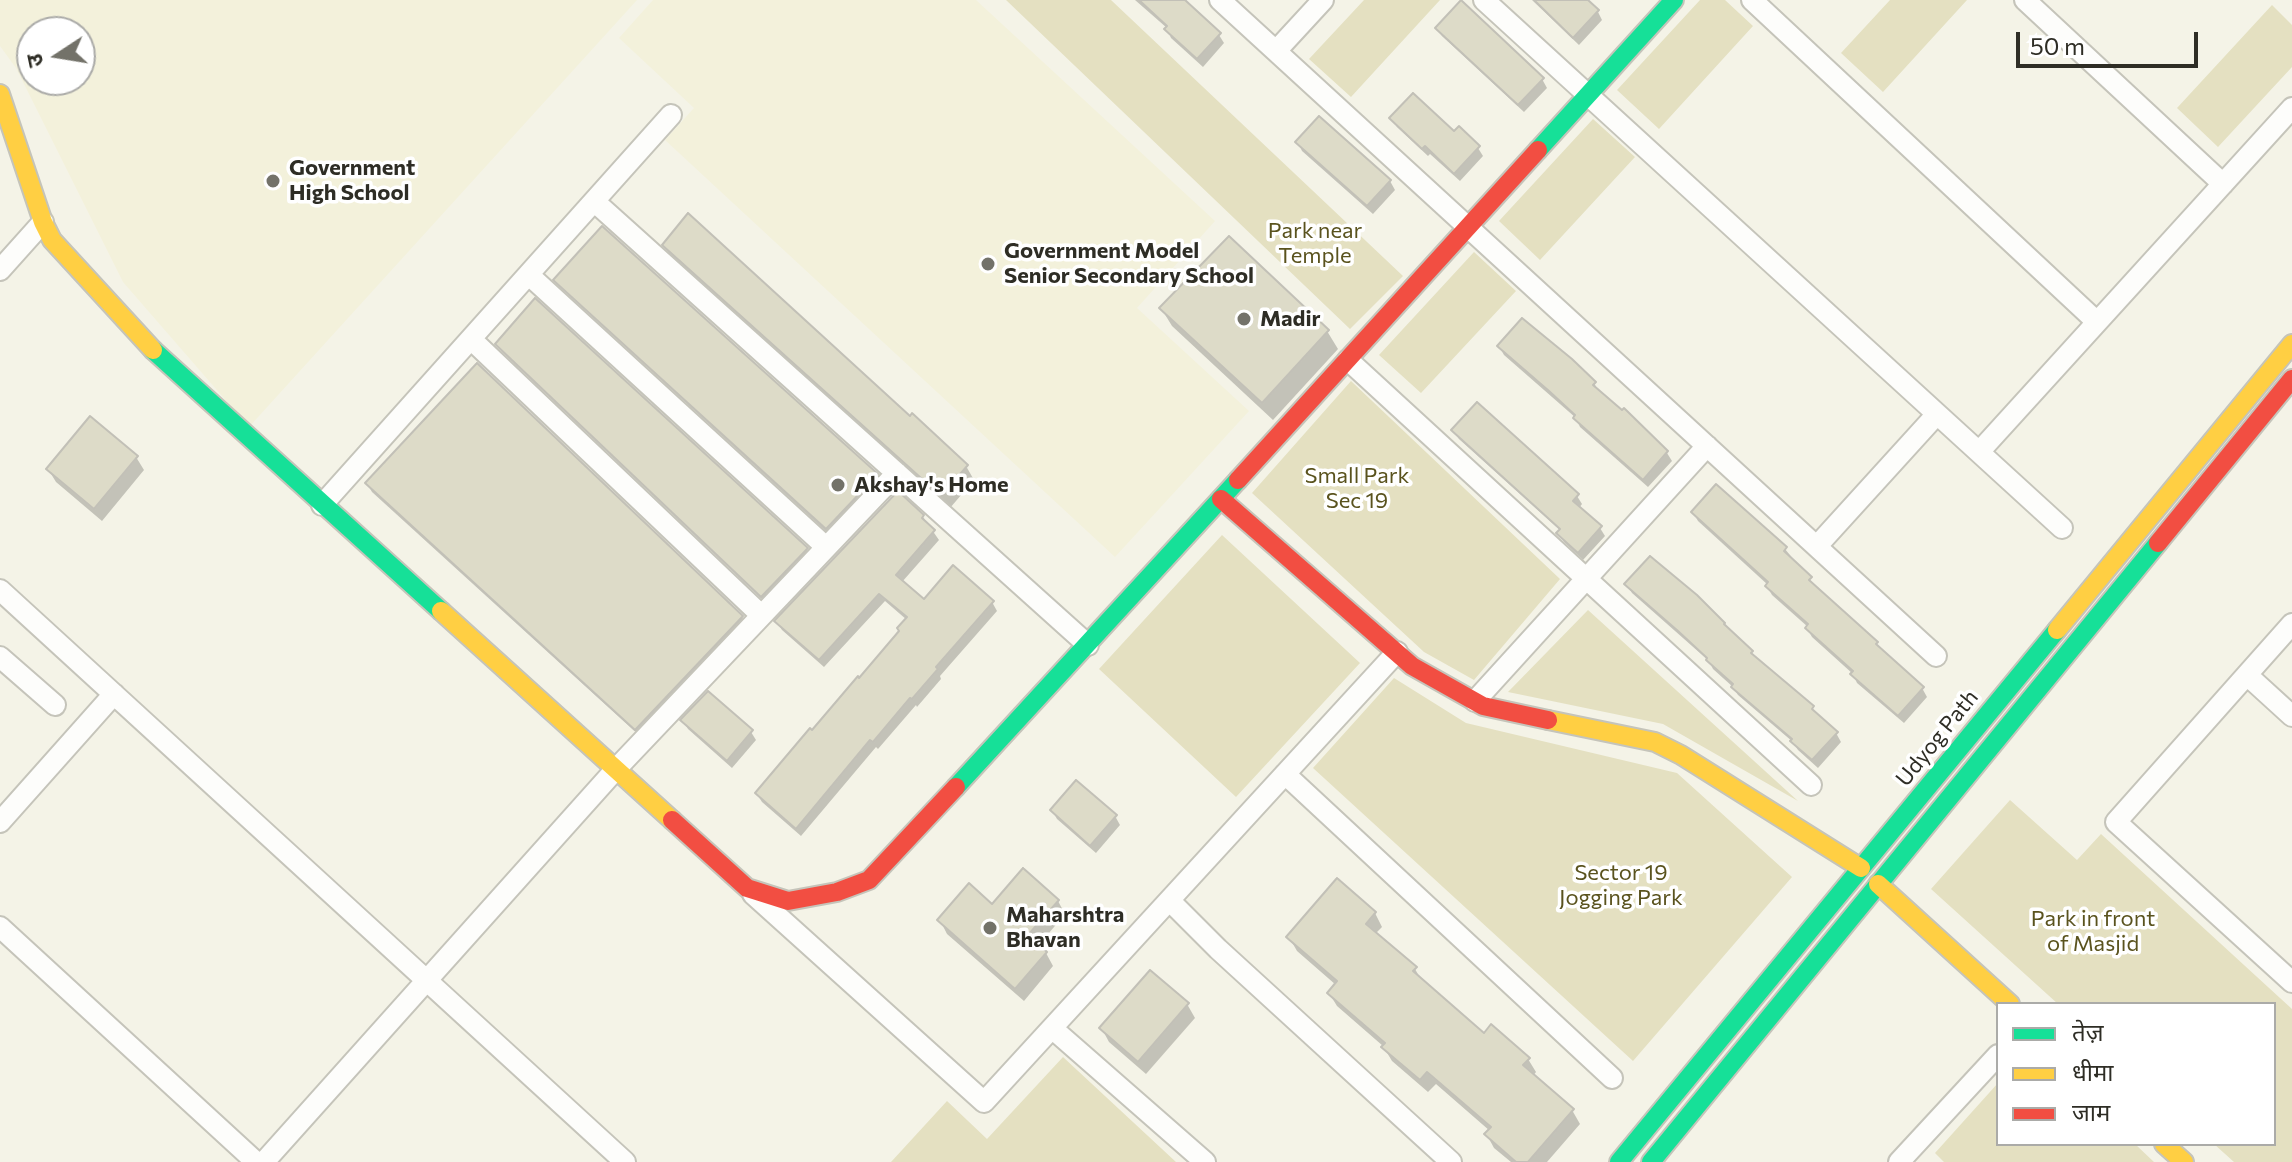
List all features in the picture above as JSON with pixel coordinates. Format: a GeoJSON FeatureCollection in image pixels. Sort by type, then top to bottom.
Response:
{"type":"FeatureCollection","features":[{"type":"Feature","properties":{"kind":"street"},"geometry":{"type":"LineString","coordinates":[[1220,0],[1936,656]]}},
{"type":"Feature","properties":{"kind":"street"},"geometry":{"type":"LineString","coordinates":[[1276,51],[1323,0]]}},
{"type":"Feature","properties":{"kind":"street"},"geometry":{"type":"LineString","coordinates":[[1484,0],[2062,528]]}},
{"type":"Feature","properties":{"kind":"street"},"geometry":{"type":"LineString","coordinates":[[747,888],[788,901],[837,892],[869,880],[1088,645],[1674,0]]}},
{"type":"Feature","properties":{"kind":"street"},"geometry":{"type":"LineString","coordinates":[[1752,0],[2097,322]]}},
{"type":"Feature","properties":{"kind":"street"},"geometry":{"type":"LineString","coordinates":[[2025,0],[2223,184]]}},
{"type":"Feature","properties":{"kind":"street"},"geometry":{"type":"LineString","coordinates":[[0,94],[43,222],[52,240],[143,341],[984,1102],[1397,652]]}},
{"type":"Feature","properties":{"kind":"street"},"geometry":{"type":"LineString","coordinates":[[1979,452],[2292,108]]}},
{"type":"Feature","properties":{"kind":"street"},"geometry":{"type":"LineString","coordinates":[[322,505],[671,115]]}},
{"type":"Feature","properties":{"kind":"street"},"geometry":{"type":"LineString","coordinates":[[595,202],[1088,645]]}},
{"type":"Feature","properties":{"kind":"street"},"geometry":{"type":"LineString","coordinates":[[0,270],[43,222]]}},
{"type":"Feature","properties":{"kind":"street"},"geometry":{"type":"LineString","coordinates":[[529,275],[826,547]]}},
{"type":"Feature","properties":{"kind":"street"},"geometry":{"type":"LineString","coordinates":[[472,340],[761,615]]}},
{"type":"Feature","properties":{"kind":"street","name":"Udyog Path"},"geometry":{"type":"LineString","coordinates":[[1619,1162],[2292,344]]}},
{"type":"Feature","properties":{"kind":"street"},"geometry":{"type":"LineString","coordinates":[[1348,360],[1811,785]]}},
{"type":"Feature","properties":{"kind":"street"},"geometry":{"type":"LineString","coordinates":[[1651,1162],[2292,379]]}},
{"type":"Feature","properties":{"kind":"street"},"geometry":{"type":"LineString","coordinates":[[1817,546],[1937,414]]}},
{"type":"Feature","properties":{"kind":"street"},"geometry":{"type":"LineString","coordinates":[[1475,701],[1707,446]]}},
{"type":"Feature","properties":{"kind":"street"},"geometry":{"type":"LineString","coordinates":[[264,1162],[616,769],[897,473]]}},
{"type":"Feature","properties":{"kind":"street"},"geometry":{"type":"LineString","coordinates":[[1221,499],[1412,666],[1483,706],[1655,742],[1681,755],[1861,868]]}},
{"type":"Feature","properties":{"kind":"street"},"geometry":{"type":"LineString","coordinates":[[0,590],[625,1162]]}},
{"type":"Feature","properties":{"kind":"street"},"geometry":{"type":"LineString","coordinates":[[2292,624],[2116,822],[2292,982]]}},
{"type":"Feature","properties":{"kind":"street"},"geometry":{"type":"LineString","coordinates":[[0,657],[55,705]]}},
{"type":"Feature","properties":{"kind":"street"},"geometry":{"type":"LineString","coordinates":[[2247,675],[2292,716]]}},
{"type":"Feature","properties":{"kind":"street"},"geometry":{"type":"LineString","coordinates":[[0,822],[114,694]]}},
{"type":"Feature","properties":{"kind":"street"},"geometry":{"type":"LineString","coordinates":[[1285,774],[1612,1078]]}},
{"type":"Feature","properties":{"kind":"street"},"geometry":{"type":"LineString","coordinates":[[1878,884],[2008,1002]]}},
{"type":"Feature","properties":{"kind":"street"},"geometry":{"type":"LineString","coordinates":[[1170,901],[1218,949],[1451,1162]]}},
{"type":"Feature","properties":{"kind":"street"},"geometry":{"type":"LineString","coordinates":[[0,927],[256,1162]]}},
{"type":"Feature","properties":{"kind":"street"},"geometry":{"type":"LineString","coordinates":[[1053,1029],[1205,1162]]}},
{"type":"Feature","properties":{"kind":"street"},"geometry":{"type":"LineString","coordinates":[[1899,1162],[1996,1057]]}},
{"type":"Feature","properties":{"kind":"street"},"geometry":{"type":"LineString","coordinates":[[2166,1146],[2184,1162]]}},
{"type":"Feature","properties":{"kind":"shaded area","name":"Government High School"},"geometry":{"type":"Polygon","coordinates":[[[0,0],[637,0],[249,427],[123,282],[30,96],[96,96],[96,16],[16,16],[16,68],[0,46],[0,0]]]}},
{"type":"Feature","properties":{"kind":"shaded area","name":"Government Model Senior Secondary School"},"geometry":{"type":"Polygon","coordinates":[[[653,0],[976,0],[1215,221],[1137,308],[1249,411],[1115,557],[665,140],[694,108],[619,38],[653,0]]]}},
{"type":"Feature","properties":{"kind":"green space","name":"Park near Temple"},"geometry":{"type":"Polygon","coordinates":[[[1006,0],[1111,0],[1403,276],[1350,329],[1006,0]]]}},
{"type":"Feature","properties":{"kind":"green space"},"geometry":{"type":"Polygon","coordinates":[[[1364,0],[1440,0],[1351,97],[1309,59],[1364,0]]]}},
{"type":"Feature","properties":{"kind":"green space"},"geometry":{"type":"Polygon","coordinates":[[[1700,0],[1725,0],[1753,26],[1659,129],[1617,90],[1700,0]]]}},
{"type":"Feature","properties":{"kind":"green space"},"geometry":{"type":"Polygon","coordinates":[[[1890,0],[1967,0],[1883,92],[1841,53],[1890,0]]]}},
{"type":"Feature","properties":{"kind":"green space"},"geometry":{"type":"Polygon","coordinates":[[[2272,5],[2292,25],[2292,67],[2218,147],[2177,108],[2272,5]]]}},
{"type":"Feature","properties":{"kind":"green space"},"geometry":{"type":"Polygon","coordinates":[[[1593,119],[1635,157],[1540,260],[1499,221],[1593,119]]]}},
{"type":"Feature","properties":{"kind":"green space"},"geometry":{"type":"Polygon","coordinates":[[[1474,252],[1516,291],[1421,393],[1379,355],[1474,252]]]}},
{"type":"Feature","properties":{"kind":"green space","name":"Small Park Sec 19"},"geometry":{"type":"Polygon","coordinates":[[[1351,381],[1560,579],[1474,680],[1424,652],[1252,493],[1351,381]]]}},
{"type":"Feature","properties":{"kind":"green space"},"geometry":{"type":"Polygon","coordinates":[[[1222,535],[1360,663],[1236,797],[1099,669],[1222,535]]]}},
{"type":"Feature","properties":{"kind":"green space"},"geometry":{"type":"Polygon","coordinates":[[[1588,610],[1798,801],[1663,724],[1508,692],[1588,610]]]}},
{"type":"Feature","properties":{"kind":"green space","name":"Sector 19 Jogging Park"},"geometry":{"type":"Polygon","coordinates":[[[1394,678],[1466,723],[1677,773],[1792,877],[1633,1061],[1313,768],[1394,678]]]}},
{"type":"Feature","properties":{"kind":"green space","name":"Park in front of Masjid"},"geometry":{"type":"Polygon","coordinates":[[[2010,800],[2077,860],[2101,834],[2292,1009],[2292,1162],[2234,1162],[2216,1146],[2276,1146],[2276,1002],[2056,1002],[1931,889],[2010,800]]]}},
{"type":"Feature","properties":{"kind":"green space"},"geometry":{"type":"Polygon","coordinates":[[[1063,1057],[1176,1162],[891,1162],[947,1101],[987,1139],[1063,1057]]]}},
{"type":"Feature","properties":{"kind":"green space"},"geometry":{"type":"Polygon","coordinates":[[[1996,1085],[1996,1146],[2137,1146],[2154,1162],[1944,1162],[1935,1153],[1996,1085]]]}},
{"type":"Feature","properties":{"kind":"building"},"geometry":{"type":"Polygon","coordinates":[[[1139,0],[1185,0],[1221,33],[1197,59],[1164,29],[1167,26],[1139,0]]]}},
{"type":"Feature","properties":{"kind":"building"},"geometry":{"type":"Polygon","coordinates":[[[1461,0],[1544,78],[1518,105],[1435,28],[1461,0]]]}},
{"type":"Feature","properties":{"kind":"building"},"geometry":{"type":"Polygon","coordinates":[[[1534,0],[1588,0],[1599,10],[1573,38],[1534,0]]]}},
{"type":"Feature","properties":{"kind":"building"},"geometry":{"type":"Polygon","coordinates":[[[1413,93],[1454,131],[1459,126],[1480,146],[1454,174],[1389,118],[1413,93]]]}},
{"type":"Feature","properties":{"kind":"building"},"geometry":{"type":"Polygon","coordinates":[[[1319,116],[1391,180],[1367,206],[1295,142],[1319,116]]]}},
{"type":"Feature","properties":{"kind":"building"},"geometry":{"type":"Polygon","coordinates":[[[688,213],[968,465],[941,496],[662,245],[688,213]]]}},
{"type":"Feature","properties":{"kind":"building"},"geometry":{"type":"Polygon","coordinates":[[[602,226],[878,474],[826,529],[553,280],[602,226]]]}},
{"type":"Feature","properties":{"kind":"building","name":"Madir"},"geometry":{"type":"Polygon","coordinates":[[[1229,236],[1329,330],[1262,403],[1159,308],[1229,236]]]}},
{"type":"Feature","properties":{"kind":"building"},"geometry":{"type":"Polygon","coordinates":[[[535,298],[808,548],[761,597],[495,344],[535,298]]]}},
{"type":"Feature","properties":{"kind":"building"},"geometry":{"type":"Polygon","coordinates":[[[1522,318],[1572,359],[1596,382],[1593,385],[1622,410],[1624,408],[1668,451],[1643,480],[1497,346],[1522,318]]]}},
{"type":"Feature","properties":{"kind":"building"},"geometry":{"type":"Polygon","coordinates":[[[477,363],[743,616],[635,730],[365,483],[477,363]]]}},
{"type":"Feature","properties":{"kind":"building"},"geometry":{"type":"Polygon","coordinates":[[[1477,402],[1579,494],[1573,501],[1602,526],[1578,553],[1556,533],[1560,529],[1451,430],[1477,402]]]}},
{"type":"Feature","properties":{"kind":"building"},"geometry":{"type":"Polygon","coordinates":[[[90,416],[138,456],[94,509],[46,469],[90,416]]]}},
{"type":"Feature","properties":{"kind":"building"},"geometry":{"type":"Polygon","coordinates":[[[1716,484],[1787,547],[1784,551],[1812,577],[1809,580],[1924,687],[1898,716],[1850,674],[1853,671],[1805,628],[1808,624],[1765,586],[1768,582],[1691,512],[1716,484]]]}},
{"type":"Feature","properties":{"kind":"building"},"geometry":{"type":"Polygon","coordinates":[[[898,491],[935,530],[896,575],[924,599],[953,565],[994,601],[912,699],[873,742],[870,740],[796,829],[755,793],[810,728],[812,730],[859,678],[907,617],[879,594],[819,660],[774,621],[898,491]]]}},
{"type":"Feature","properties":{"kind":"building"},"geometry":{"type":"Polygon","coordinates":[[[1650,556],[1697,595],[1753,651],[1751,653],[1814,706],[1812,709],[1838,732],[1812,760],[1731,687],[1733,684],[1707,658],[1624,584],[1650,556]]]}},
{"type":"Feature","properties":{"kind":"building"},"geometry":{"type":"Polygon","coordinates":[[[708,691],[753,730],[727,761],[680,720],[708,691]]]}},
{"type":"Feature","properties":{"kind":"building"},"geometry":{"type":"Polygon","coordinates":[[[1076,780],[1117,815],[1090,846],[1050,810],[1076,780]]]}},
{"type":"Feature","properties":{"kind":"building","name":"Maharshtra Bhavan"},"geometry":{"type":"Polygon","coordinates":[[[1023,868],[1059,900],[1028,935],[1047,952],[1015,989],[937,920],[969,883],[992,904],[1023,868]]]}},
{"type":"Feature","properties":{"kind":"building"},"geometry":{"type":"Polygon","coordinates":[[[1337,878],[1376,912],[1366,924],[1417,967],[1413,971],[1484,1033],[1491,1024],[1530,1058],[1523,1065],[1574,1109],[1528,1162],[1516,1162],[1484,1134],[1491,1127],[1427,1072],[1420,1080],[1381,1047],[1385,1043],[1327,993],[1337,981],[1286,937],[1337,878]]]}},
{"type":"Feature","properties":{"kind":"building"},"geometry":{"type":"Polygon","coordinates":[[[1150,970],[1189,1003],[1138,1062],[1099,1028],[1150,970]]]}},
{"type":"Feature","properties":{"kind":"traffic: fast"},"geometry":{"type":"LineString","coordinates":[[1538,150],[1674,0]]}},
{"type":"Feature","properties":{"kind":"traffic: fast"},"geometry":{"type":"LineString","coordinates":[[153,350],[441,611]]}},
{"type":"Feature","properties":{"kind":"traffic: fast"},"geometry":{"type":"LineString","coordinates":[[956,787],[1238,480]]}},
{"type":"Feature","properties":{"kind":"traffic: fast"},"geometry":{"type":"LineString","coordinates":[[1651,1162],[2158,543]]}},
{"type":"Feature","properties":{"kind":"traffic: fast"},"geometry":{"type":"LineString","coordinates":[[1619,1162],[2057,630]]}},
{"type":"Feature","properties":{"kind":"traffic: slow"},"geometry":{"type":"LineString","coordinates":[[0,94],[43,222],[52,240],[153,350]]}},
{"type":"Feature","properties":{"kind":"traffic: slow"},"geometry":{"type":"LineString","coordinates":[[2057,630],[2292,344]]}},
{"type":"Feature","properties":{"kind":"traffic: slow"},"geometry":{"type":"LineString","coordinates":[[441,611],[672,820]]}},
{"type":"Feature","properties":{"kind":"traffic: slow"},"geometry":{"type":"LineString","coordinates":[[1548,720],[1655,742],[1681,755],[1861,868]]}},
{"type":"Feature","properties":{"kind":"traffic: slow"},"geometry":{"type":"LineString","coordinates":[[1878,884],[2008,1002]]}},
{"type":"Feature","properties":{"kind":"traffic: slow"},"geometry":{"type":"LineString","coordinates":[[2166,1146],[2184,1162]]}},
{"type":"Feature","properties":{"kind":"traffic: jam"},"geometry":{"type":"LineString","coordinates":[[1238,480],[1538,150]]}},
{"type":"Feature","properties":{"kind":"traffic: jam"},"geometry":{"type":"LineString","coordinates":[[2158,543],[2292,379]]}},
{"type":"Feature","properties":{"kind":"traffic: jam"},"geometry":{"type":"LineString","coordinates":[[1221,499],[1412,666],[1483,706],[1548,720]]}},
{"type":"Feature","properties":{"kind":"traffic: jam"},"geometry":{"type":"LineString","coordinates":[[672,820],[747,888],[788,901],[837,892],[869,880],[956,787]]}},
{"type":"Feature","properties":{"kind":"place","name":"Government High School"},"geometry":{"type":"Point","coordinates":[273,181]}},
{"type":"Feature","properties":{"kind":"place","name":"Government Model Senior Secondary School"},"geometry":{"type":"Point","coordinates":[988,264]}},
{"type":"Feature","properties":{"kind":"place","name":"Madir"},"geometry":{"type":"Point","coordinates":[1244,319]}},
{"type":"Feature","properties":{"kind":"place","name":"Akshay's Home"},"geometry":{"type":"Point","coordinates":[838,485]}},
{"type":"Feature","properties":{"kind":"place","name":"Maharshtra Bhavan"},"geometry":{"type":"Point","coordinates":[990,928]}}]}
